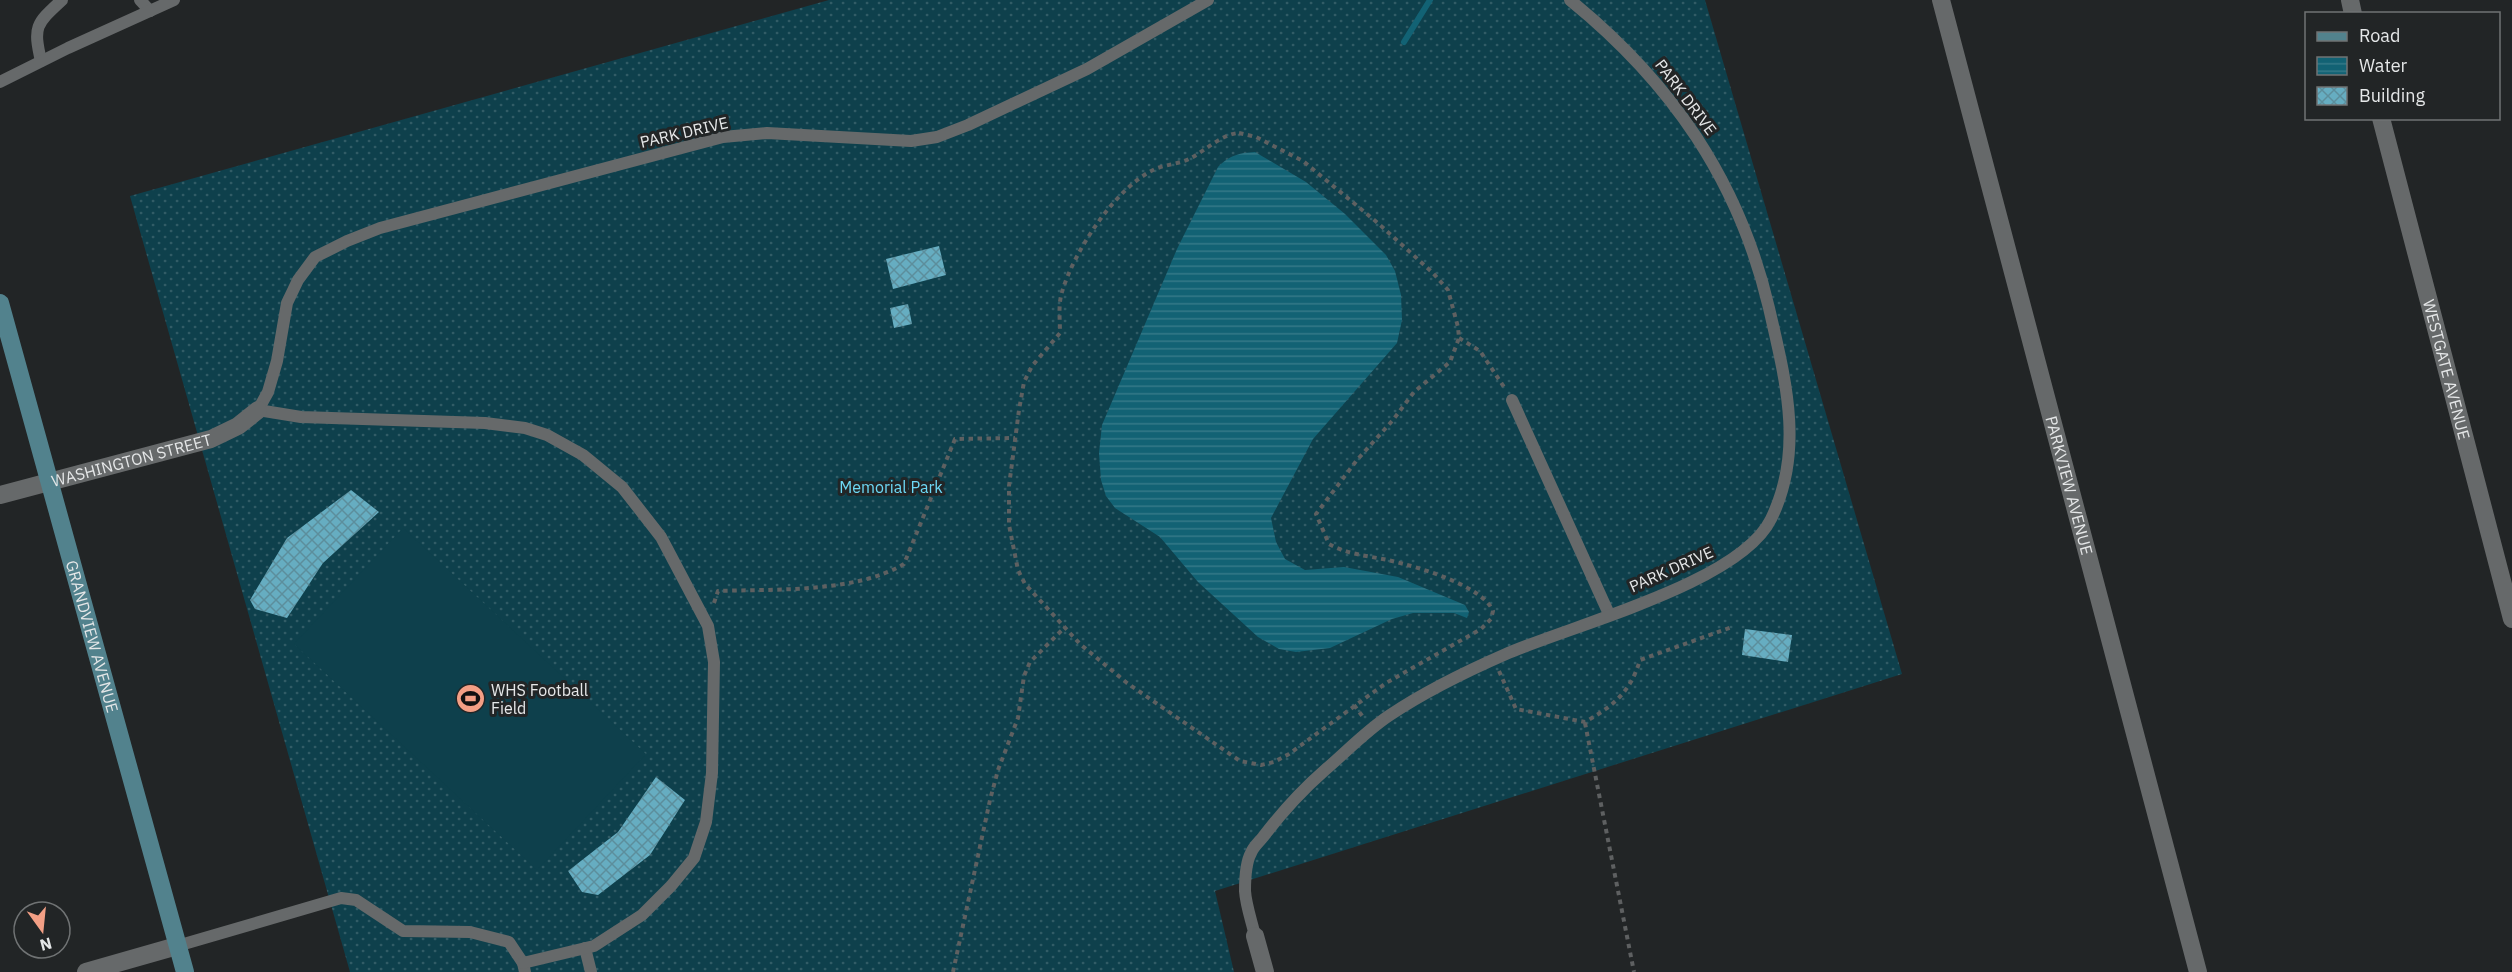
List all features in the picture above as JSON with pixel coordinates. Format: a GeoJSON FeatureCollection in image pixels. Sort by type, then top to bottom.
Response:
{"type":"FeatureCollection","features":[{"type":"Feature","properties":{"kind":"street","name":"PARKVIEW AVENUE"},"geometry":{"type":"LineString","coordinates":[[1941,0],[2198,972]]}},
{"type":"Feature","properties":{"kind":"street","name":"WESTGATE AVENUE"},"geometry":{"type":"LineString","coordinates":[[2382,120],[2512,619]]}},
{"type":"Feature","properties":{"kind":"street","name":"GRANDVIEW AVENUE"},"geometry":{"type":"LineString","coordinates":[[0,303],[185,972]]}},
{"type":"Feature","properties":{"kind":"street","name":"WASHINGTON STREET"},"geometry":{"type":"LineString","coordinates":[[0,495],[211,439],[238,426],[258,410]]}},
{"type":"Feature","properties":{"kind":"street"},"geometry":{"type":"LineString","coordinates":[[1255,936],[1265,972]]}},
{"type":"Feature","properties":{"kind":"street"},"geometry":{"type":"LineString","coordinates":[[86,972],[177,946]]}},
{"type":"Feature","properties":{"kind":"lane"},"geometry":{"type":"LineString","coordinates":[[41,61],[36,35],[42,18],[63,0]]}},
{"type":"Feature","properties":{"kind":"lane"},"geometry":{"type":"LineString","coordinates":[[140,0],[150,11]]}},
{"type":"Feature","properties":{"kind":"lane"},"geometry":{"type":"LineString","coordinates":[[0,82],[174,0]]}},
{"type":"Feature","properties":{"kind":"lane","name":"PARK DRIVE"},"geometry":{"type":"LineString","coordinates":[[258,410],[268,392],[277,361],[287,303],[298,280],[315,258],[347,241],[380,228],[723,137],[767,133],[912,141],[937,137],[968,125],[1086,69],[1208,0]]}},
{"type":"Feature","properties":{"kind":"lane","name":"PARK DRIVE"},"geometry":{"type":"LineString","coordinates":[[1255,936],[1245,892],[1250,854],[1293,798],[1389,715],[1494,659],[1683,586],[1748,549],[1770,522],[1784,488],[1790,450],[1791,419],[1786,382],[1766,298],[1737,210],[1697,136],[1671,99],[1608,31],[1570,0]]}},
{"type":"Feature","properties":{"kind":"lane"},"geometry":{"type":"LineString","coordinates":[[1512,400],[1609,614]]}},
{"type":"Feature","properties":{"kind":"lane"},"geometry":{"type":"LineString","coordinates":[[177,946],[341,898],[356,900],[403,932],[470,932],[509,942],[524,967],[594,946],[642,915],[671,886],[694,858],[706,822],[712,773],[714,662],[708,626],[661,537],[622,487],[583,455],[547,435],[525,428],[485,423],[301,417],[258,410]]}},
{"type":"Feature","properties":{"kind":"lane"},"geometry":{"type":"LineString","coordinates":[[585,948],[591,972]]}},
{"type":"Feature","properties":{"kind":"path"},"geometry":{"type":"LineString","coordinates":[[1230,134],[1256,137],[1303,161],[1379,224],[1433,273],[1448,290],[1459,338],[1450,362],[1414,392],[1393,420],[1357,460],[1316,514],[1329,544],[1336,548],[1393,561],[1452,580],[1485,598],[1493,611],[1491,619],[1481,629],[1386,683],[1289,754],[1274,762],[1261,765],[1239,761],[1187,727],[1127,683],[1080,644],[1025,584],[1018,570],[1009,525],[1009,486],[1024,382],[1032,366],[1060,333],[1059,303],[1062,292],[1090,233],[1117,200],[1138,180],[1155,169],[1188,160],[1230,134]]}},
{"type":"Feature","properties":{"kind":"path"},"geometry":{"type":"LineString","coordinates":[[1459,338],[1480,351],[1512,400]]}},
{"type":"Feature","properties":{"kind":"path"},"geometry":{"type":"LineString","coordinates":[[708,626],[718,591],[861,582],[890,572],[904,564],[955,439],[1015,438]]}},
{"type":"Feature","properties":{"kind":"path"},"geometry":{"type":"LineString","coordinates":[[953,972],[990,800],[1018,717],[1024,676],[1030,662],[1065,627]]}},
{"type":"Feature","properties":{"kind":"path"},"geometry":{"type":"LineString","coordinates":[[1494,659],[1516,709],[1585,723],[1610,708],[1634,680],[1640,660],[1732,627]]}},
{"type":"Feature","properties":{"kind":"path"},"geometry":{"type":"LineString","coordinates":[[1585,723],[1634,972]]}},
{"type":"Feature","properties":{"kind":"green space","name":"Memorial Park"},"geometry":{"type":"Polygon","coordinates":[[[829,0],[1705,0],[1902,674],[1215,891],[1234,972],[350,972],[130,196],[829,0]]]}},
{"type":"Feature","properties":{"kind":"green space","name":"WHS Football Field"},"geometry":{"type":"Polygon","coordinates":[[[403,528],[646,754],[537,870],[294,644],[403,528]]]}},
{"type":"Feature","properties":{"kind":"water"},"geometry":{"type":"Polygon","coordinates":[[[1255,152],[1306,182],[1345,214],[1386,255],[1395,271],[1401,295],[1402,320],[1397,343],[1313,439],[1271,518],[1276,542],[1285,559],[1305,570],[1344,567],[1398,577],[1465,605],[1469,612],[1467,618],[1454,613],[1413,613],[1392,619],[1330,648],[1296,652],[1279,649],[1258,637],[1198,582],[1160,537],[1115,508],[1106,496],[1101,480],[1099,453],[1102,425],[1177,249],[1218,167],[1235,155],[1255,152]]]}},
{"type":"Feature","properties":{"kind":"building"},"geometry":{"type":"Polygon","coordinates":[[[939,246],[946,275],[893,289],[886,259],[939,246]]]}},
{"type":"Feature","properties":{"kind":"building"},"geometry":{"type":"Polygon","coordinates":[[[908,304],[912,324],[894,328],[890,308],[908,304]]]}},
{"type":"Feature","properties":{"kind":"building"},"geometry":{"type":"Polygon","coordinates":[[[351,490],[379,512],[323,563],[287,618],[255,609],[250,600],[287,538],[351,490]]]}},
{"type":"Feature","properties":{"kind":"building"},"geometry":{"type":"Polygon","coordinates":[[[1745,629],[1792,635],[1788,662],[1742,655],[1745,629]]]}},
{"type":"Feature","properties":{"kind":"building"},"geometry":{"type":"Polygon","coordinates":[[[656,777],[685,800],[650,855],[598,895],[582,892],[568,871],[618,832],[656,777]]]}},
{"type":"Feature","properties":{"kind":"waterway"},"geometry":{"type":"LineString","coordinates":[[1404,42],[1430,0]]}},
{"type":"Feature","properties":{"kind":"place","name":"WHS Football Field"},"geometry":{"type":"Point","coordinates":[470,699]}}]}
